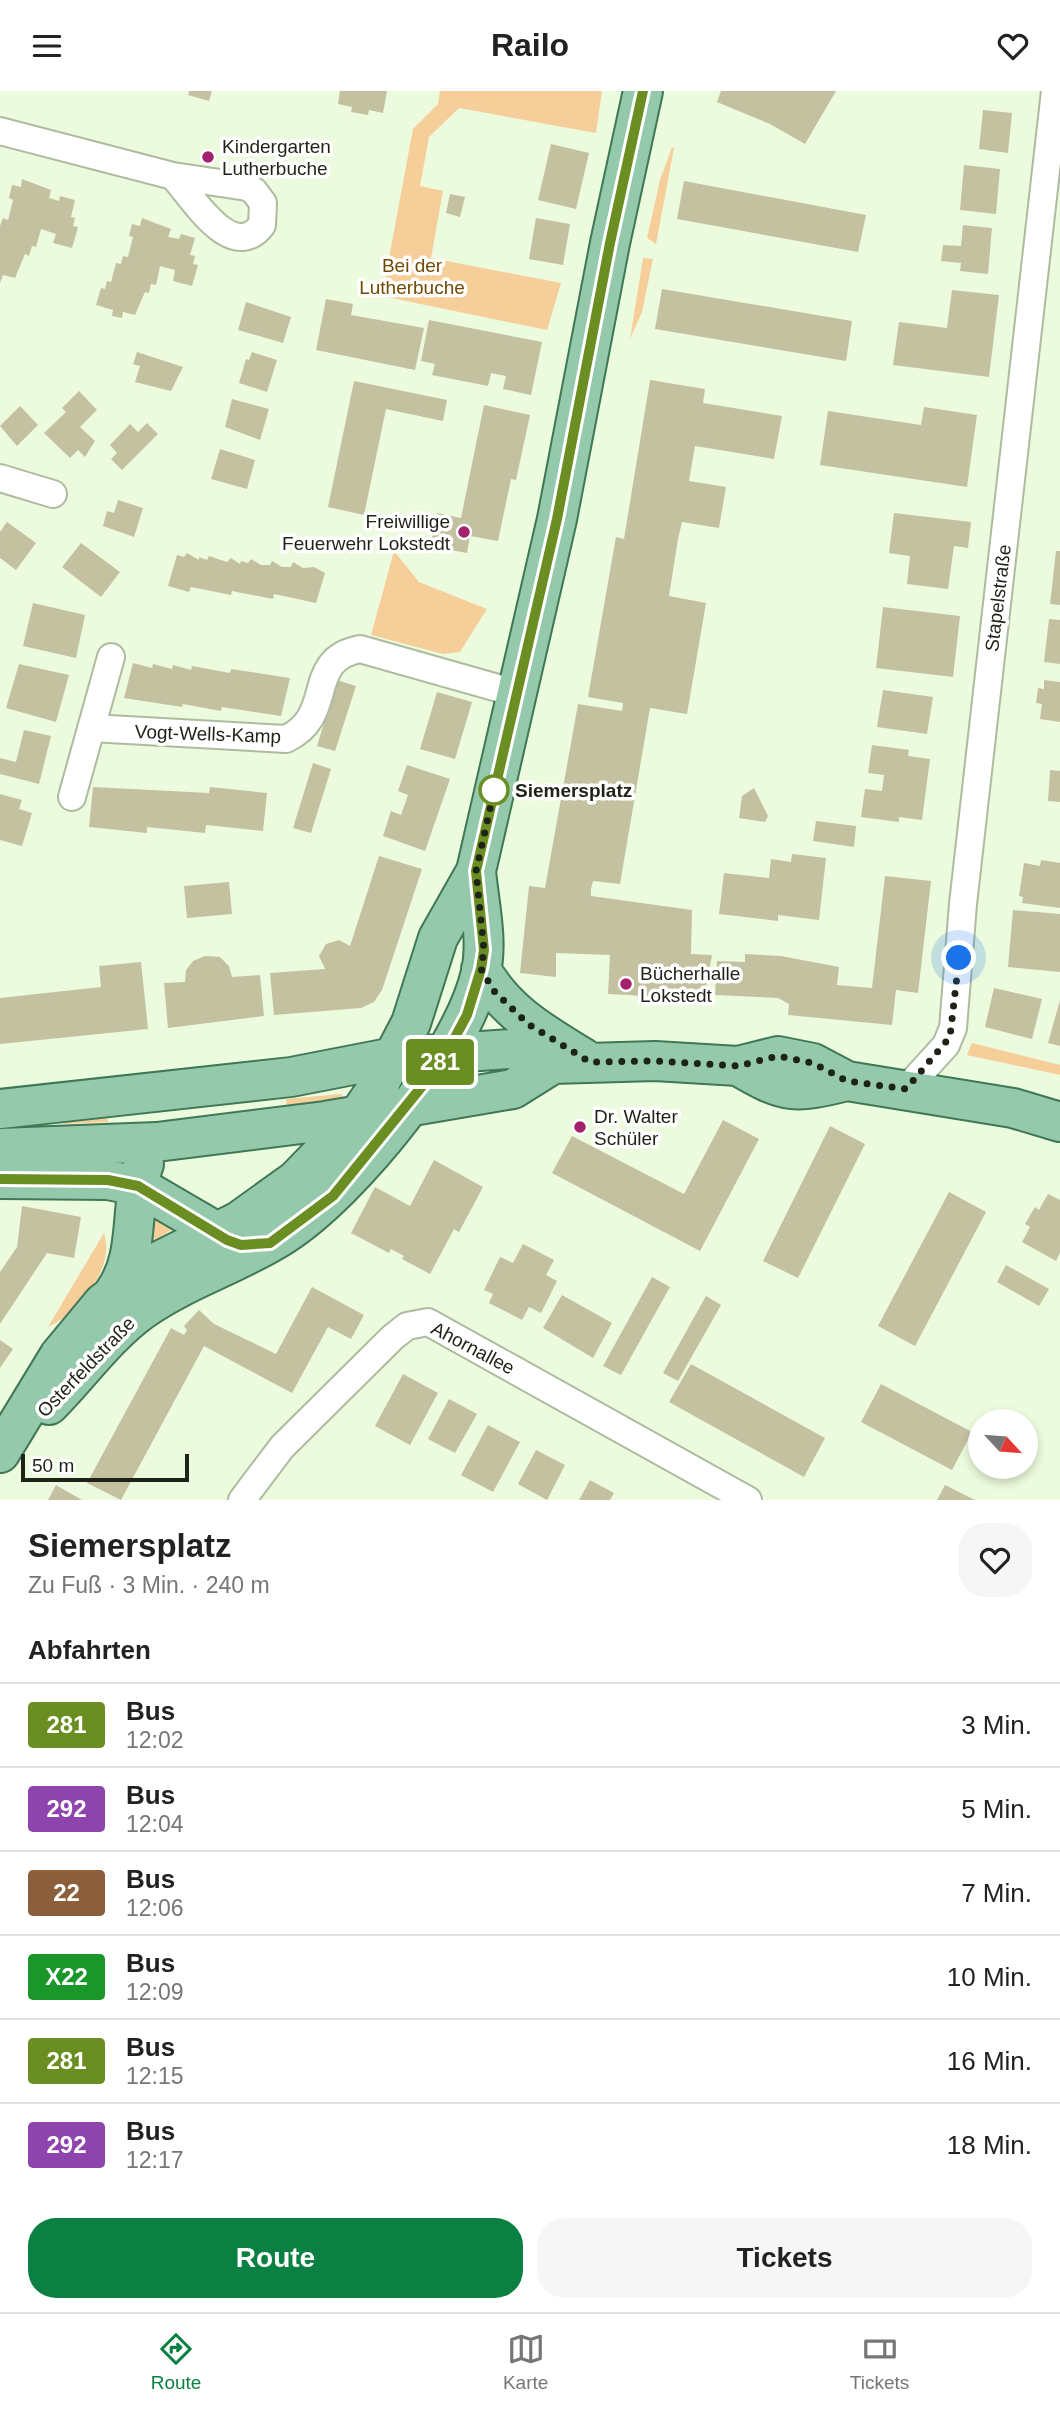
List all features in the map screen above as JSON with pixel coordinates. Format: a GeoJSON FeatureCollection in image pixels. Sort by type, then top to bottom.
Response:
{"type":"FeatureCollection","features":[{"type":"Feature","properties":{"kind":"main road"},"geometry":{"type":"LineString","coordinates":[[419,1069],[438,938],[476,871],[519,694],[643,91]]}},
{"type":"Feature","properties":{"kind":"main road"},"geometry":{"type":"LineString","coordinates":[[0,1148],[157,1142],[358,1116],[419,1069],[467,1015],[484,950],[476,871]]}},
{"type":"Feature","properties":{"kind":"main road"},"geometry":{"type":"LineString","coordinates":[[481,969],[494,991],[521,1019],[590,1062]]}},
{"type":"Feature","properties":{"kind":"main road"},"geometry":{"type":"LineString","coordinates":[[0,1109],[291,1077],[419,1069],[511,1049],[553,1065],[655,1061],[738,1066],[778,1056],[813,1063],[847,1081],[1013,1108],[1060,1122]]}},
{"type":"Feature","properties":{"kind":"main road","name":"Osterfeldstraße"},"geometry":{"type":"LineString","coordinates":[[0,1456],[59,1356],[111,1296],[158,1262],[239,1221],[296,1180],[358,1116],[419,1069]]}},
{"type":"Feature","properties":{"kind":"main road","name":"Osterfeldstraße"},"geometry":{"type":"LineString","coordinates":[[0,1456],[104,1344],[139,1312],[176,1289],[270,1243],[333,1196],[419,1069]]}},
{"type":"Feature","properties":{"kind":"main road"},"geometry":{"type":"LineString","coordinates":[[111,1296],[125,1274],[133,1248],[138,1186],[144,1164],[157,1142],[202,1087]]}},
{"type":"Feature","properties":{"kind":"main road"},"geometry":{"type":"LineString","coordinates":[[0,1179],[98,1179],[138,1186],[214,1233],[241,1245],[270,1243]]}},
{"type":"Feature","properties":{"kind":"street","name":"Stapelstraße"},"geometry":{"type":"LineString","coordinates":[[906,1089],[950,1037],[1055,91]]}},
{"type":"Feature","properties":{"kind":"street"},"geometry":{"type":"LineString","coordinates":[[0,131],[173,176]]}},
{"type":"Feature","properties":{"kind":"street"},"geometry":{"type":"LineString","coordinates":[[0,478],[53,493]]}},
{"type":"Feature","properties":{"kind":"street","name":"Vogt-Wells-Kamp"},"geometry":{"type":"LineString","coordinates":[[90,728],[286,739],[302,731],[312,718],[326,671],[342,652],[360,649],[519,694]]}},
{"type":"Feature","properties":{"kind":"street"},"geometry":{"type":"LineString","coordinates":[[72,797],[111,657]]}},
{"type":"Feature","properties":{"kind":"street","name":"Ahornallee"},"geometry":{"type":"LineString","coordinates":[[242,1500],[282,1447],[393,1337],[407,1326],[429,1322],[748,1500]]}},
{"type":"Feature","properties":{"kind":"green space","name":"Bei der Lutherbuche"},"geometry":{"type":"Polygon","coordinates":[[[440,91],[602,91],[596,133],[459,108],[429,137],[420,186],[443,191],[431,258],[561,283],[547,330],[382,296],[413,129],[438,104],[440,91]]]}},
{"type":"Feature","properties":{"kind":"green space"},"geometry":{"type":"Polygon","coordinates":[[[672,147],[674,148],[656,244],[647,238],[660,180],[672,147]]]}},
{"type":"Feature","properties":{"kind":"green space"},"geometry":{"type":"Polygon","coordinates":[[[643,258],[653,259],[642,312],[630,339],[643,258]]]}},
{"type":"Feature","properties":{"kind":"green space"},"geometry":{"type":"Polygon","coordinates":[[[394,551],[419,582],[487,609],[460,652],[443,654],[371,635],[394,551]]]}},
{"type":"Feature","properties":{"kind":"green space"},"geometry":{"type":"Polygon","coordinates":[[[972,1043],[1060,1065],[1060,1075],[967,1055],[972,1043]]]}},
{"type":"Feature","properties":{"kind":"green space"},"geometry":{"type":"Polygon","coordinates":[[[341,1094],[344,1099],[287,1108],[286,1099],[341,1094]]]}},
{"type":"Feature","properties":{"kind":"green space"},"geometry":{"type":"Polygon","coordinates":[[[107,1114],[108,1122],[63,1124],[63,1120],[107,1114]]]}},
{"type":"Feature","properties":{"kind":"green space"},"geometry":{"type":"Polygon","coordinates":[[[153,1211],[176,1227],[146,1246],[153,1211]]]}},
{"type":"Feature","properties":{"kind":"green space"},"geometry":{"type":"Polygon","coordinates":[[[104,1233],[105,1261],[92,1288],[71,1311],[48,1327],[104,1233]]]}},
{"type":"Feature","properties":{"kind":"building"},"geometry":{"type":"Polygon","coordinates":[[[189,91],[212,91],[209,101],[188,95],[189,91]]]}},
{"type":"Feature","properties":{"kind":"building"},"geometry":{"type":"Polygon","coordinates":[[[340,91],[387,91],[383,113],[369,110],[368,115],[351,112],[352,107],[338,104],[340,91]]]}},
{"type":"Feature","properties":{"kind":"building"},"geometry":{"type":"Polygon","coordinates":[[[721,91],[836,91],[805,144],[770,124],[717,102],[721,91]]]}},
{"type":"Feature","properties":{"kind":"building"},"geometry":{"type":"Polygon","coordinates":[[[983,110],[1012,113],[1008,153],[979,149],[983,110]]]}},
{"type":"Feature","properties":{"kind":"building"},"geometry":{"type":"Polygon","coordinates":[[[551,144],[589,153],[576,209],[538,200],[551,144]]]}},
{"type":"Feature","properties":{"kind":"building"},"geometry":{"type":"Polygon","coordinates":[[[964,165],[1000,169],[996,214],[960,210],[964,165]]]}},
{"type":"Feature","properties":{"kind":"building"},"geometry":{"type":"Polygon","coordinates":[[[22,179],[51,190],[49,198],[59,201],[60,196],[75,200],[71,217],[75,218],[73,226],[78,227],[72,248],[53,243],[56,234],[41,229],[36,247],[32,246],[29,256],[25,254],[15,278],[3,275],[0,283],[0,226],[3,218],[8,220],[13,200],[9,198],[12,185],[21,187],[22,179]]]}},
{"type":"Feature","properties":{"kind":"building"},"geometry":{"type":"Polygon","coordinates":[[[684,181],[866,215],[858,252],[677,219],[684,181]]]}},
{"type":"Feature","properties":{"kind":"building"},"geometry":{"type":"Polygon","coordinates":[[[450,194],[465,197],[460,217],[446,213],[450,194]]]}},
{"type":"Feature","properties":{"kind":"building"},"geometry":{"type":"Polygon","coordinates":[[[142,218],[171,229],[168,237],[179,239],[181,234],[195,238],[190,255],[195,256],[193,264],[198,265],[192,286],[173,281],[175,270],[160,266],[156,285],[151,284],[149,293],[145,292],[135,315],[123,312],[122,318],[112,316],[113,310],[96,305],[101,288],[105,289],[107,281],[111,282],[116,263],[121,264],[123,256],[128,257],[133,237],[129,236],[132,224],[140,226],[142,218]]]}},
{"type":"Feature","properties":{"kind":"building"},"geometry":{"type":"Polygon","coordinates":[[[536,218],[570,224],[563,265],[529,259],[536,218]]]}},
{"type":"Feature","properties":{"kind":"building"},"geometry":{"type":"Polygon","coordinates":[[[963,225],[992,228],[988,274],[960,271],[961,263],[941,261],[943,245],[961,246],[963,225]]]}},
{"type":"Feature","properties":{"kind":"building"},"geometry":{"type":"Polygon","coordinates":[[[662,289],[852,321],[846,361],[655,329],[662,289]]]}},
{"type":"Feature","properties":{"kind":"building"},"geometry":{"type":"Polygon","coordinates":[[[952,290],[999,295],[989,377],[893,365],[899,322],[947,328],[952,290]]]}},
{"type":"Feature","properties":{"kind":"building"},"geometry":{"type":"Polygon","coordinates":[[[326,299],[353,304],[351,315],[424,328],[415,370],[316,350],[326,299]]]}},
{"type":"Feature","properties":{"kind":"building"},"geometry":{"type":"Polygon","coordinates":[[[246,302],[291,317],[283,343],[238,330],[246,302]]]}},
{"type":"Feature","properties":{"kind":"building"},"geometry":{"type":"Polygon","coordinates":[[[429,320],[542,342],[531,395],[503,389],[506,376],[491,373],[488,386],[432,375],[435,364],[421,361],[429,320]]]}},
{"type":"Feature","properties":{"kind":"building"},"geometry":{"type":"Polygon","coordinates":[[[137,352],[183,367],[171,391],[135,382],[140,366],[133,364],[137,352]]]}},
{"type":"Feature","properties":{"kind":"building"},"geometry":{"type":"Polygon","coordinates":[[[252,352],[277,360],[267,392],[239,383],[246,359],[249,360],[252,352]]]}},
{"type":"Feature","properties":{"kind":"building"},"geometry":{"type":"Polygon","coordinates":[[[650,380],[705,389],[703,403],[782,416],[774,459],[695,446],[689,481],[726,487],[719,528],[682,522],[678,539],[669,596],[706,603],[687,714],[650,708],[620,884],[593,881],[591,889],[591,896],[692,910],[691,954],[712,955],[704,999],[608,994],[610,955],[556,953],[556,977],[520,973],[529,886],[545,888],[578,704],[622,711],[623,703],[588,697],[616,537],[624,539],[650,380]]]}},
{"type":"Feature","properties":{"kind":"building"},"geometry":{"type":"Polygon","coordinates":[[[354,381],[447,400],[443,421],[386,409],[364,515],[328,507],[354,381]]]}},
{"type":"Feature","properties":{"kind":"building"},"geometry":{"type":"Polygon","coordinates":[[[79,391],[97,410],[80,427],[95,441],[85,457],[78,450],[70,458],[44,433],[66,412],[62,408],[79,391]]]}},
{"type":"Feature","properties":{"kind":"building"},"geometry":{"type":"Polygon","coordinates":[[[232,399],[269,409],[260,440],[225,427],[232,399]]]}},
{"type":"Feature","properties":{"kind":"building"},"geometry":{"type":"Polygon","coordinates":[[[484,405],[530,415],[516,480],[511,479],[498,541],[470,536],[467,553],[430,546],[437,513],[461,518],[484,405]]]}},
{"type":"Feature","properties":{"kind":"building"},"geometry":{"type":"Polygon","coordinates":[[[20,406],[38,425],[17,446],[0,426],[20,406]]]}},
{"type":"Feature","properties":{"kind":"building"},"geometry":{"type":"Polygon","coordinates":[[[924,407],[977,415],[967,487],[820,465],[828,411],[921,425],[924,407]]]}},
{"type":"Feature","properties":{"kind":"building"},"geometry":{"type":"Polygon","coordinates":[[[147,423],[158,434],[122,470],[111,459],[117,453],[110,445],[130,424],[138,432],[147,423]]]}},
{"type":"Feature","properties":{"kind":"building"},"geometry":{"type":"Polygon","coordinates":[[[220,449],[255,460],[247,489],[211,479],[220,449]]]}},
{"type":"Feature","properties":{"kind":"building"},"geometry":{"type":"Polygon","coordinates":[[[118,500],[143,508],[134,537],[103,526],[107,511],[114,513],[118,500]]]}},
{"type":"Feature","properties":{"kind":"building"},"geometry":{"type":"Polygon","coordinates":[[[894,513],[971,522],[968,548],[954,546],[948,589],[907,584],[910,556],[889,553],[894,513]]]}},
{"type":"Feature","properties":{"kind":"building"},"geometry":{"type":"Polygon","coordinates":[[[7,522],[36,543],[16,570],[0,558],[0,532],[7,522]]]}},
{"type":"Feature","properties":{"kind":"building"},"geometry":{"type":"Polygon","coordinates":[[[81,543],[120,572],[101,597],[62,567],[81,543]]]}},
{"type":"Feature","properties":{"kind":"building"},"geometry":{"type":"Polygon","coordinates":[[[1056,551],[1060,551],[1060,605],[1050,604],[1056,551]]]}},
{"type":"Feature","properties":{"kind":"building"},"geometry":{"type":"Polygon","coordinates":[[[187,553],[199,560],[199,557],[207,560],[209,556],[227,562],[231,558],[240,564],[241,561],[248,563],[251,559],[261,565],[270,565],[272,561],[282,567],[291,567],[293,562],[303,568],[314,567],[325,573],[316,603],[274,594],[273,599],[232,591],[231,595],[191,587],[189,592],[168,586],[177,555],[184,557],[187,553]]]}},
{"type":"Feature","properties":{"kind":"building"},"geometry":{"type":"Polygon","coordinates":[[[33,603],[85,615],[76,658],[23,646],[33,603]]]}},
{"type":"Feature","properties":{"kind":"building"},"geometry":{"type":"Polygon","coordinates":[[[883,607],[960,616],[953,677],[876,668],[883,607]]]}},
{"type":"Feature","properties":{"kind":"building"},"geometry":{"type":"Polygon","coordinates":[[[1049,619],[1060,620],[1060,664],[1044,662],[1049,619]]]}},
{"type":"Feature","properties":{"kind":"building"},"geometry":{"type":"Polygon","coordinates":[[[133,663],[172,669],[173,665],[191,670],[192,666],[230,673],[231,669],[290,678],[281,716],[222,707],[221,711],[124,698],[133,663]]]}},
{"type":"Feature","properties":{"kind":"building"},"geometry":{"type":"Polygon","coordinates":[[[19,664],[69,675],[56,722],[6,708],[19,664]]]}},
{"type":"Feature","properties":{"kind":"building"},"geometry":{"type":"Polygon","coordinates":[[[337,680],[356,686],[335,751],[317,746],[337,680]]]}},
{"type":"Feature","properties":{"kind":"building"},"geometry":{"type":"Polygon","coordinates":[[[1044,680],[1060,682],[1060,722],[1040,719],[1042,704],[1036,703],[1038,688],[1044,689],[1044,680]]]}},
{"type":"Feature","properties":{"kind":"building"},"geometry":{"type":"Polygon","coordinates":[[[883,690],[933,697],[927,734],[877,727],[883,690]]]}},
{"type":"Feature","properties":{"kind":"building"},"geometry":{"type":"Polygon","coordinates":[[[437,692],[472,702],[455,759],[420,749],[437,692]]]}},
{"type":"Feature","properties":{"kind":"building"},"geometry":{"type":"Polygon","coordinates":[[[24,730],[51,736],[39,784],[0,774],[0,758],[16,762],[24,730]]]}},
{"type":"Feature","properties":{"kind":"building"},"geometry":{"type":"Polygon","coordinates":[[[872,745],[909,750],[908,756],[930,759],[922,820],[899,817],[899,822],[861,817],[865,789],[882,791],[884,775],[868,773],[872,745]]]}},
{"type":"Feature","properties":{"kind":"building"},"geometry":{"type":"Polygon","coordinates":[[[313,763],[331,769],[311,833],[293,828],[313,763]]]}},
{"type":"Feature","properties":{"kind":"building"},"geometry":{"type":"Polygon","coordinates":[[[407,765],[450,779],[425,851],[383,836],[391,811],[401,815],[408,795],[398,791],[407,765]]]}},
{"type":"Feature","properties":{"kind":"building"},"geometry":{"type":"Polygon","coordinates":[[[1050,770],[1060,771],[1060,802],[1048,801],[1050,770]]]}},
{"type":"Feature","properties":{"kind":"building"},"geometry":{"type":"Polygon","coordinates":[[[93,787],[209,793],[210,787],[267,793],[263,831],[206,825],[205,833],[147,827],[147,833],[89,827],[93,787]]]}},
{"type":"Feature","properties":{"kind":"building"},"geometry":{"type":"Polygon","coordinates":[[[754,788],[768,816],[765,822],[739,818],[742,796],[754,788]]]}},
{"type":"Feature","properties":{"kind":"building"},"geometry":{"type":"Polygon","coordinates":[[[0,794],[22,800],[19,809],[32,813],[22,846],[0,840],[0,794]]]}},
{"type":"Feature","properties":{"kind":"building"},"geometry":{"type":"Polygon","coordinates":[[[816,821],[856,826],[854,847],[813,841],[816,821]]]}},
{"type":"Feature","properties":{"kind":"building"},"geometry":{"type":"Polygon","coordinates":[[[792,854],[826,858],[819,920],[778,915],[778,921],[719,914],[724,873],[769,878],[771,859],[791,862],[792,854]]]}},
{"type":"Feature","properties":{"kind":"building"},"geometry":{"type":"Polygon","coordinates":[[[379,856],[422,869],[382,990],[374,1002],[361,1008],[274,1015],[270,973],[325,969],[319,956],[326,944],[339,940],[350,946],[379,856]]]}},
{"type":"Feature","properties":{"kind":"building"},"geometry":{"type":"Polygon","coordinates":[[[1041,860],[1060,863],[1060,908],[1022,903],[1023,897],[1019,896],[1024,863],[1040,866],[1041,860]]]}},
{"type":"Feature","properties":{"kind":"building"},"geometry":{"type":"Polygon","coordinates":[[[885,876],[931,881],[918,993],[896,990],[892,1025],[788,1015],[789,1004],[778,998],[715,995],[717,961],[745,962],[745,954],[781,956],[839,967],[837,985],[872,988],[885,876]]]}},
{"type":"Feature","properties":{"kind":"building"},"geometry":{"type":"Polygon","coordinates":[[[229,882],[232,914],[187,918],[184,886],[229,882]]]}},
{"type":"Feature","properties":{"kind":"building"},"geometry":{"type":"Polygon","coordinates":[[[1013,910],[1060,914],[1060,972],[1008,967],[1013,910]]]}},
{"type":"Feature","properties":{"kind":"building"},"geometry":{"type":"Polygon","coordinates":[[[205,956],[220,957],[229,966],[232,977],[260,975],[264,1016],[168,1028],[164,983],[185,982],[186,970],[193,961],[205,956]]]}},
{"type":"Feature","properties":{"kind":"building"},"geometry":{"type":"Polygon","coordinates":[[[141,962],[148,1029],[0,1044],[0,998],[101,987],[99,966],[141,962]]]}},
{"type":"Feature","properties":{"kind":"building"},"geometry":{"type":"Polygon","coordinates":[[[994,988],[1042,999],[1032,1039],[985,1027],[994,988]]]}},
{"type":"Feature","properties":{"kind":"building"},"geometry":{"type":"Polygon","coordinates":[[[1060,1000],[1060,1046],[1048,1043],[1060,1000]]]}},
{"type":"Feature","properties":{"kind":"building"},"geometry":{"type":"Polygon","coordinates":[[[723,1120],[759,1139],[700,1251],[552,1173],[572,1136],[684,1194],[723,1120]]]}},
{"type":"Feature","properties":{"kind":"building"},"geometry":{"type":"Polygon","coordinates":[[[830,1126],[865,1144],[798,1278],[763,1261],[830,1126]]]}},
{"type":"Feature","properties":{"kind":"building"},"geometry":{"type":"Polygon","coordinates":[[[434,1160],[483,1187],[459,1232],[454,1229],[430,1274],[402,1259],[404,1256],[391,1249],[389,1253],[351,1233],[375,1187],[410,1206],[434,1160]]]}},
{"type":"Feature","properties":{"kind":"building"},"geometry":{"type":"Polygon","coordinates":[[[949,1192],[986,1212],[915,1346],[878,1326],[949,1192]]]}},
{"type":"Feature","properties":{"kind":"building"},"geometry":{"type":"Polygon","coordinates":[[[1048,1194],[1060,1200],[1060,1253],[1056,1261],[1022,1242],[1030,1227],[1025,1224],[1035,1207],[1039,1210],[1048,1194]]]}},
{"type":"Feature","properties":{"kind":"building"},"geometry":{"type":"Polygon","coordinates":[[[22,1206],[81,1217],[74,1258],[47,1253],[0,1324],[0,1272],[17,1247],[22,1206]]]}},
{"type":"Feature","properties":{"kind":"building"},"geometry":{"type":"Polygon","coordinates":[[[523,1244],[554,1260],[546,1275],[557,1281],[541,1313],[529,1307],[522,1320],[489,1303],[493,1294],[484,1290],[500,1257],[513,1263],[523,1244]]]}},
{"type":"Feature","properties":{"kind":"building"},"geometry":{"type":"Polygon","coordinates":[[[1006,1265],[1049,1289],[1039,1306],[997,1282],[1006,1265]]]}},
{"type":"Feature","properties":{"kind":"building"},"geometry":{"type":"Polygon","coordinates":[[[652,1277],[670,1287],[621,1375],[603,1366],[652,1277]]]}},
{"type":"Feature","properties":{"kind":"building"},"geometry":{"type":"Polygon","coordinates":[[[312,1287],[364,1315],[351,1339],[328,1327],[292,1393],[204,1346],[121,1500],[87,1483],[171,1328],[184,1335],[187,1330],[184,1326],[199,1310],[214,1324],[276,1354],[312,1287]]]}},
{"type":"Feature","properties":{"kind":"building"},"geometry":{"type":"Polygon","coordinates":[[[562,1295],[612,1323],[593,1358],[543,1328],[562,1295]]]}},
{"type":"Feature","properties":{"kind":"building"},"geometry":{"type":"Polygon","coordinates":[[[706,1296],[721,1305],[678,1381],[663,1373],[706,1296]]]}},
{"type":"Feature","properties":{"kind":"building"},"geometry":{"type":"Polygon","coordinates":[[[0,1340],[13,1349],[0,1368],[0,1340]]]}},
{"type":"Feature","properties":{"kind":"building"},"geometry":{"type":"Polygon","coordinates":[[[691,1364],[825,1438],[804,1477],[669,1402],[691,1364]]]}},
{"type":"Feature","properties":{"kind":"building"},"geometry":{"type":"Polygon","coordinates":[[[403,1374],[438,1393],[410,1445],[375,1426],[403,1374]]]}},
{"type":"Feature","properties":{"kind":"building"},"geometry":{"type":"Polygon","coordinates":[[[881,1384],[968,1430],[968,1440],[952,1470],[861,1422],[881,1384]]]}},
{"type":"Feature","properties":{"kind":"building"},"geometry":{"type":"Polygon","coordinates":[[[449,1399],[477,1414],[455,1453],[428,1439],[449,1399]]]}},
{"type":"Feature","properties":{"kind":"building"},"geometry":{"type":"Polygon","coordinates":[[[488,1425],[520,1442],[493,1492],[461,1475],[488,1425]]]}},
{"type":"Feature","properties":{"kind":"building"},"geometry":{"type":"Polygon","coordinates":[[[536,1450],[565,1465],[547,1500],[518,1484],[536,1450]]]}},
{"type":"Feature","properties":{"kind":"building"},"geometry":{"type":"Polygon","coordinates":[[[590,1480],[614,1493],[610,1500],[579,1500],[590,1480]]]}},
{"type":"Feature","properties":{"kind":"building"},"geometry":{"type":"Polygon","coordinates":[[[56,1485],[82,1500],[48,1500],[56,1485]]]}},
{"type":"Feature","properties":{"kind":"building"},"geometry":{"type":"Polygon","coordinates":[[[945,1485],[975,1500],[937,1500],[945,1485]]]}},
{"type":"Feature","properties":{"kind":"bus line","name":"281"},"geometry":{"type":"LineString","coordinates":[[0,1179],[79,1178],[138,1186],[227,1240],[241,1245],[270,1243],[314,1213],[333,1196],[379,1142],[446,1054],[467,1015],[481,969],[484,950],[476,871],[519,694],[557,519],[610,243],[643,91]]}},
{"type":"Feature","properties":{"kind":"place","name":"Kindergarten Lutherbuche"},"geometry":{"type":"Point","coordinates":[208,157]}},
{"type":"Feature","properties":{"kind":"place","name":"Freiwillige Feuerwehr Lokstedt"},"geometry":{"type":"Point","coordinates":[464,532]}},
{"type":"Feature","properties":{"kind":"place","name":"Siemersplatz"},"geometry":{"type":"Point","coordinates":[494,790]}},
{"type":"Feature","properties":{"kind":"place","name":"Bücherhalle Lokstedt"},"geometry":{"type":"Point","coordinates":[626,984]}},
{"type":"Feature","properties":{"kind":"place","name":"Dr. Walter Schüler"},"geometry":{"type":"Point","coordinates":[580,1127]}},
{"type":"Feature","properties":{"kind":"route"},"geometry":{"type":"LineString","coordinates":[[494,790],[495,787],[476,871],[484,950],[481,969],[494,991],[521,1019],[590,1062],[655,1061],[738,1066],[778,1056],[813,1063],[847,1081],[906,1089],[946,1045],[950,1037],[959,958]]}}]}
